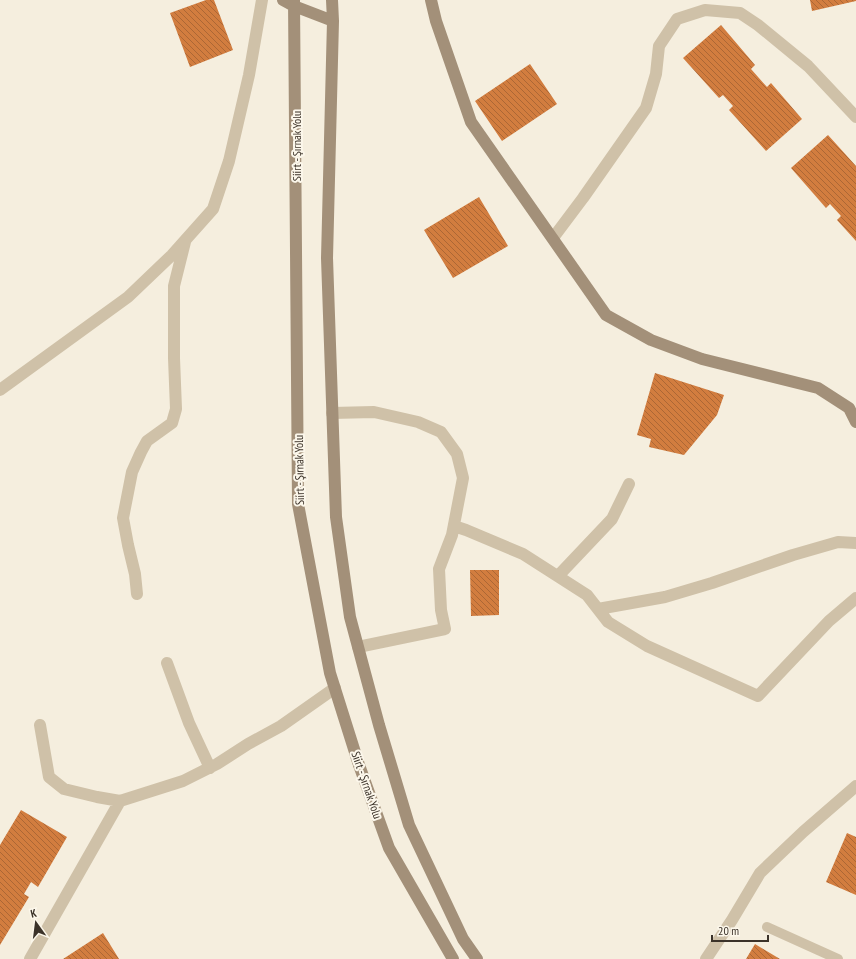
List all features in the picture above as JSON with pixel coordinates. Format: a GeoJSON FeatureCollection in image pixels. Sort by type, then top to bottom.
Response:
{"type":"FeatureCollection","features":[{"type":"Feature","properties":{"kind":"street"},"geometry":{"type":"LineString","coordinates":[[0,390],[128,297],[172,255],[213,209],[229,161],[249,75],[262,0]]}},
{"type":"Feature","properties":{"kind":"street"},"geometry":{"type":"LineString","coordinates":[[283,0],[294,3],[333,21]]}},
{"type":"Feature","properties":{"kind":"street"},"geometry":{"type":"LineString","coordinates":[[332,0],[333,21],[327,258],[336,517],[350,617],[409,825],[463,939],[477,959]]}},
{"type":"Feature","properties":{"kind":"street"},"geometry":{"type":"LineString","coordinates":[[431,0],[436,21],[471,122],[606,315],[651,340],[702,359],[818,388],[849,408],[856,422]]}},
{"type":"Feature","properties":{"kind":"street","name":"Siirt - Şırnak Yolu"},"geometry":{"type":"LineString","coordinates":[[294,3],[298,504],[330,673],[359,765],[389,848],[453,959]]}},
{"type":"Feature","properties":{"kind":"street"},"geometry":{"type":"LineString","coordinates":[[553,238],[646,108],[656,74],[660,46],[677,20],[705,10],[740,13],[758,25],[808,66],[854,111]]}},
{"type":"Feature","properties":{"kind":"street"},"geometry":{"type":"LineString","coordinates":[[137,594],[135,574],[123,518],[132,472],[140,452],[147,442],[172,423],[176,409],[174,286],[185,240]]}},
{"type":"Feature","properties":{"kind":"street"},"geometry":{"type":"LineString","coordinates":[[332,413],[374,412],[418,422],[441,432],[457,454],[463,478],[452,535],[439,569],[445,629],[358,647]]}},
{"type":"Feature","properties":{"kind":"street"},"geometry":{"type":"LineString","coordinates":[[558,576],[612,519],[629,484]]}},
{"type":"Feature","properties":{"kind":"street"},"geometry":{"type":"LineString","coordinates":[[454,526],[523,554],[587,594],[608,622],[647,646],[758,696],[829,621],[856,598]]}},
{"type":"Feature","properties":{"kind":"street"},"geometry":{"type":"LineString","coordinates":[[598,609],[665,597],[838,542],[856,543]]}},
{"type":"Feature","properties":{"kind":"street"},"geometry":{"type":"LineString","coordinates":[[167,663],[189,723],[210,768]]}},
{"type":"Feature","properties":{"kind":"street"},"geometry":{"type":"LineString","coordinates":[[40,725],[49,777],[64,789],[120,801],[183,781],[210,768],[248,744],[281,726],[335,688]]}},
{"type":"Feature","properties":{"kind":"street"},"geometry":{"type":"LineString","coordinates":[[706,959],[732,920],[760,873],[803,832],[856,786]]}},
{"type":"Feature","properties":{"kind":"street"},"geometry":{"type":"LineString","coordinates":[[30,959],[120,801]]}},
{"type":"Feature","properties":{"kind":"lane"},"geometry":{"type":"LineString","coordinates":[[767,927],[838,959]]}},
{"type":"Feature","properties":{"kind":"building"},"geometry":{"type":"Polygon","coordinates":[[[206,0],[214,0],[233,50],[190,67],[170,13],[206,0]]]}},
{"type":"Feature","properties":{"kind":"building"},"geometry":{"type":"Polygon","coordinates":[[[810,0],[856,0],[856,1],[812,11],[810,0]]]}},
{"type":"Feature","properties":{"kind":"building"},"geometry":{"type":"Polygon","coordinates":[[[721,25],[755,65],[751,69],[767,87],[771,83],[802,119],[766,151],[729,110],[733,106],[723,95],[719,98],[683,58],[721,25]]]}},
{"type":"Feature","properties":{"kind":"building"},"geometry":{"type":"Polygon","coordinates":[[[530,64],[557,104],[502,141],[475,101],[530,64]]]}},
{"type":"Feature","properties":{"kind":"building"},"geometry":{"type":"Polygon","coordinates":[[[828,135],[856,166],[856,241],[837,220],[841,216],[830,204],[826,208],[791,168],[828,135]]]}},
{"type":"Feature","properties":{"kind":"building"},"geometry":{"type":"Polygon","coordinates":[[[479,197],[508,246],[453,278],[424,230],[479,197]]]}},
{"type":"Feature","properties":{"kind":"building"},"geometry":{"type":"Polygon","coordinates":[[[655,373],[724,395],[717,415],[684,455],[649,447],[651,439],[637,435],[655,373]]]}},
{"type":"Feature","properties":{"kind":"building"},"geometry":{"type":"Polygon","coordinates":[[[470,570],[499,570],[499,615],[471,616],[470,570]]]}},
{"type":"Feature","properties":{"kind":"building"},"geometry":{"type":"Polygon","coordinates":[[[21,810],[67,837],[38,887],[31,882],[24,894],[29,897],[0,945],[0,845],[21,810]]]}},
{"type":"Feature","properties":{"kind":"building"},"geometry":{"type":"Polygon","coordinates":[[[847,833],[856,837],[856,895],[826,882],[847,833]]]}},
{"type":"Feature","properties":{"kind":"building"},"geometry":{"type":"Polygon","coordinates":[[[103,933],[119,959],[63,959],[103,933]]]}},
{"type":"Feature","properties":{"kind":"building"},"geometry":{"type":"Polygon","coordinates":[[[755,944],[780,959],[746,959],[755,944]]]}}]}
